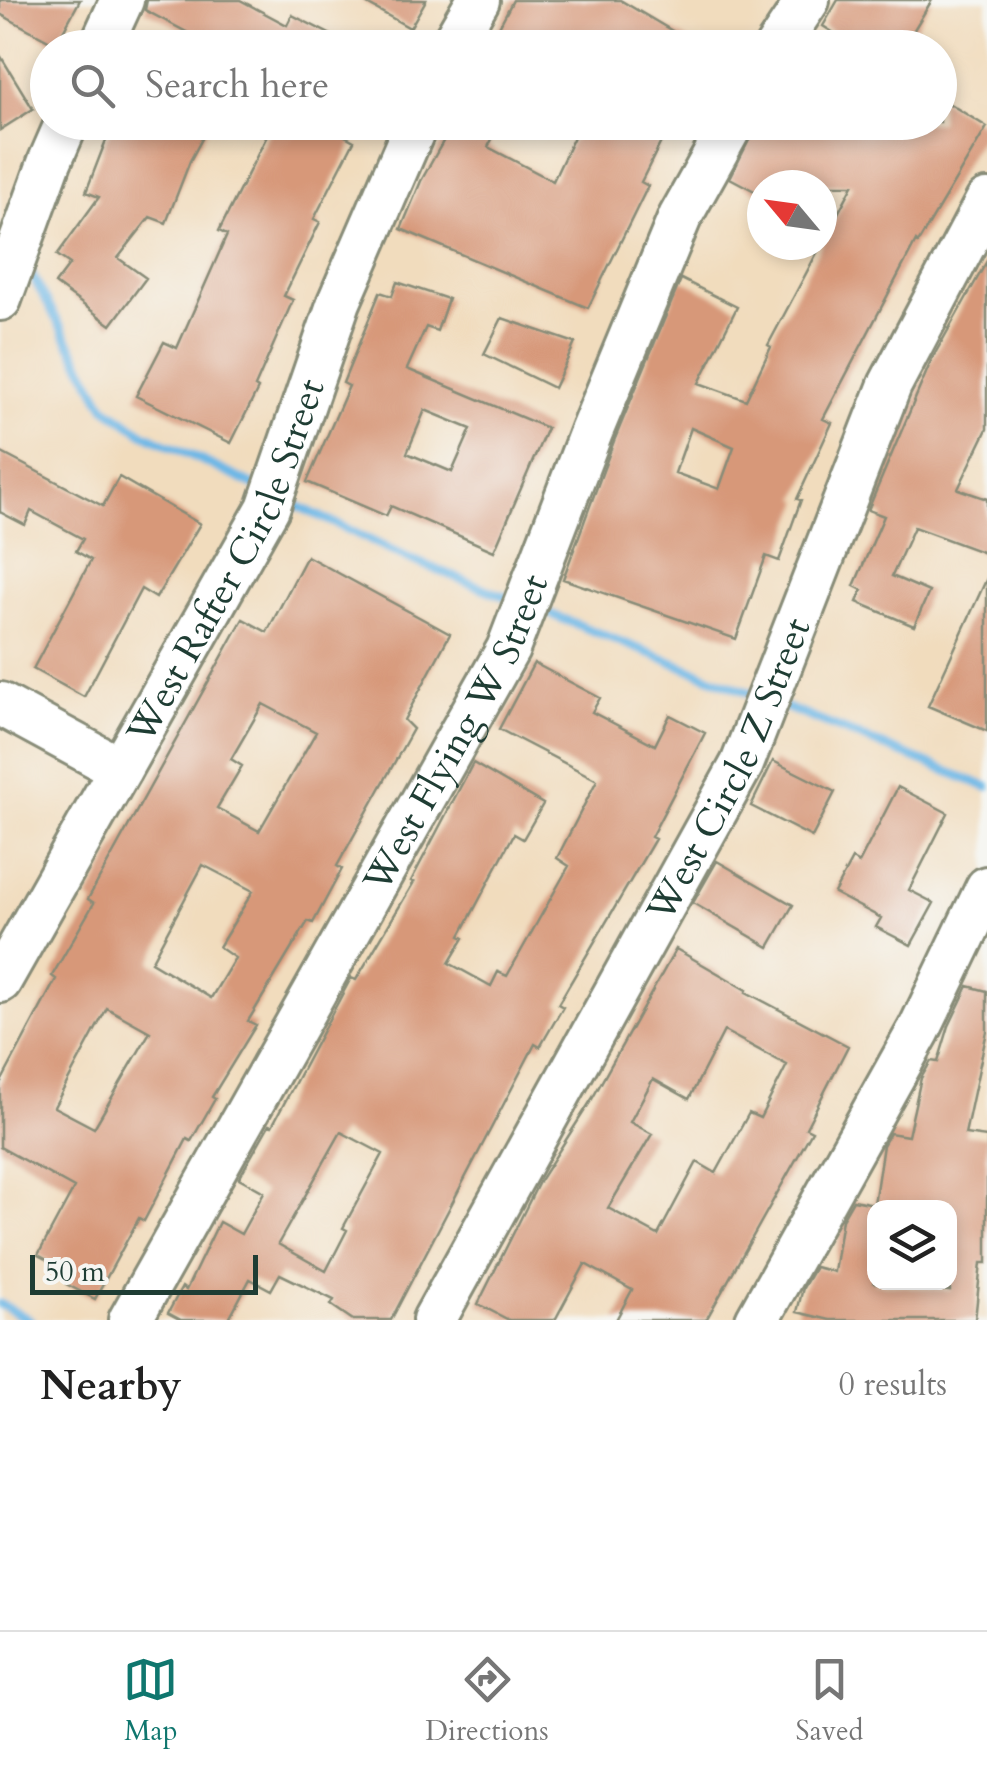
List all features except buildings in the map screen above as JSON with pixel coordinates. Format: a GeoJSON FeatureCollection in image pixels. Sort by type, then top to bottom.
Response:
{"type":"FeatureCollection","features":[{"type":"Feature","properties":{"kind":"street"},"geometry":{"type":"LineString","coordinates":[[108,30],[122,0]]}},
{"type":"Feature","properties":{"kind":"street"},"geometry":{"type":"LineString","coordinates":[[460,30],[478,0]]}},
{"type":"Feature","properties":{"kind":"street"},"geometry":{"type":"LineString","coordinates":[[788,30],[808,0]]}},
{"type":"Feature","properties":{"kind":"street"},"geometry":{"type":"LineString","coordinates":[[0,299],[60,140]]}},
{"type":"Feature","properties":{"kind":"street","name":"West Rafter Circle Street"},"geometry":{"type":"LineString","coordinates":[[0,981],[268,508],[339,302],[409,140]]}},
{"type":"Feature","properties":{"kind":"street","name":"West Flying W Street"},"geometry":{"type":"LineString","coordinates":[[130,1320],[508,649],[680,216],[723,140]]}},
{"type":"Feature","properties":{"kind":"street","name":"West Circle Z Street"},"geometry":{"type":"LineString","coordinates":[[434,1320],[742,764],[890,385],[987,201]]}},
{"type":"Feature","properties":{"kind":"street"},"geometry":{"type":"LineString","coordinates":[[0,704],[120,770]]}},
{"type":"Feature","properties":{"kind":"street"},"geometry":{"type":"LineString","coordinates":[[757,1320],[918,1030],[987,888]]}},
{"type":"Feature","properties":{"kind":"waterway"},"geometry":{"type":"LineString","coordinates":[[28,268],[105,407],[143,433],[264,490]]}},
{"type":"Feature","properties":{"kind":"waterway"},"geometry":{"type":"LineString","coordinates":[[283,499],[412,560],[516,601]]}},
{"type":"Feature","properties":{"kind":"waterway"},"geometry":{"type":"LineString","coordinates":[[535,608],[758,696]]}},
{"type":"Feature","properties":{"kind":"waterway"},"geometry":{"type":"LineString","coordinates":[[777,704],[987,787]]}},
{"type":"Feature","properties":{"kind":"waterway"},"geometry":{"type":"LineString","coordinates":[[0,1304],[30,1320]]}}]}
